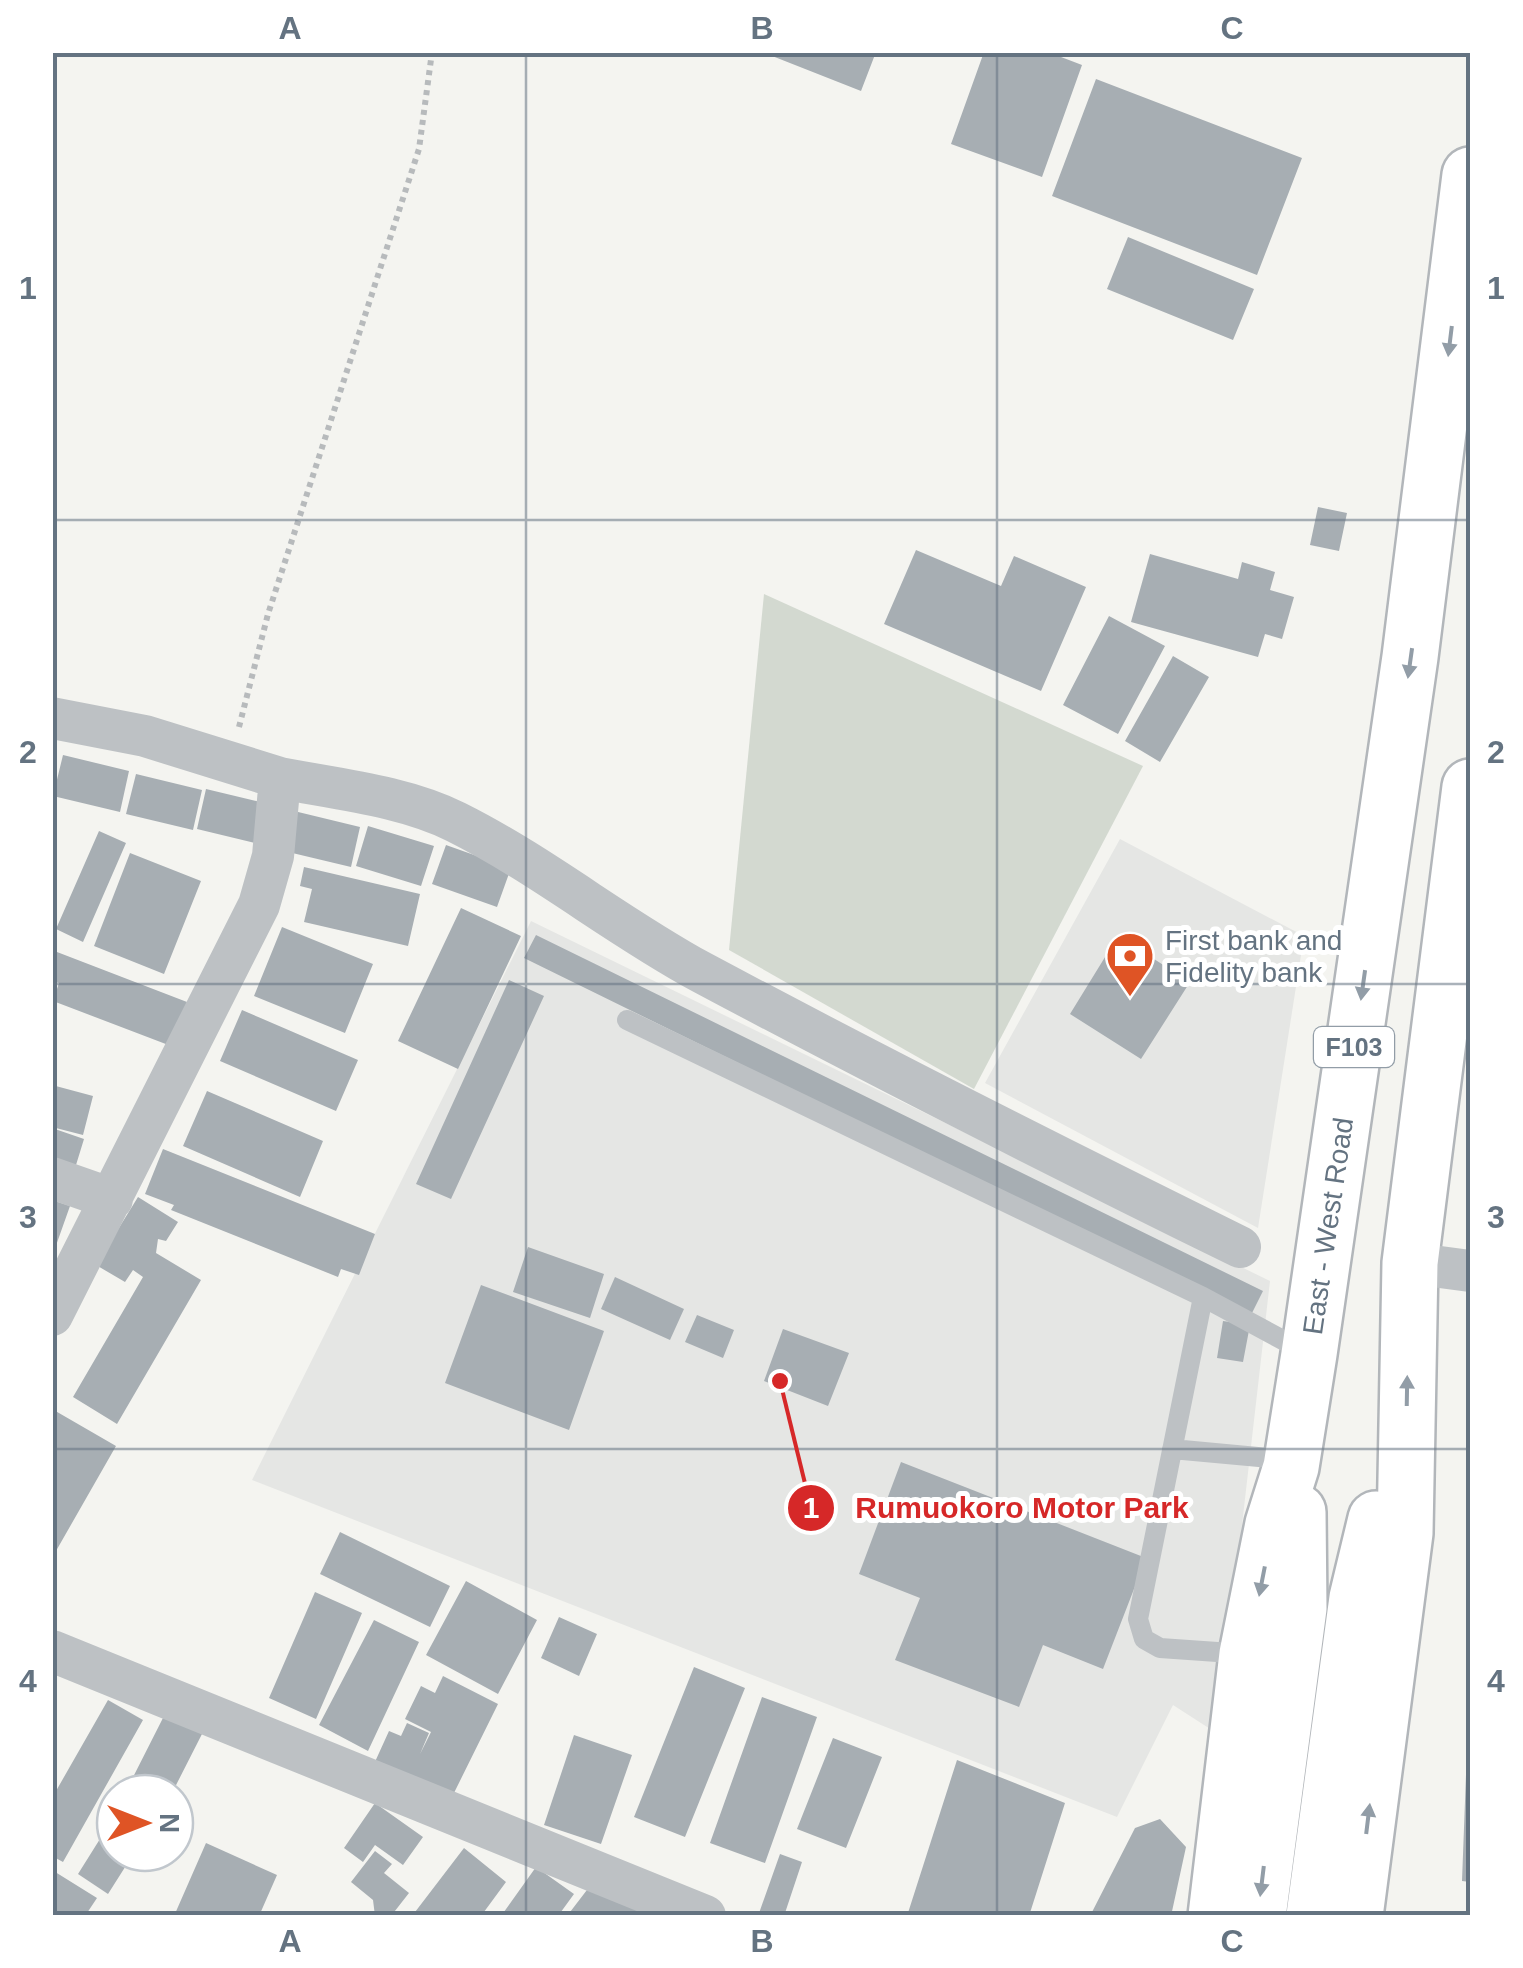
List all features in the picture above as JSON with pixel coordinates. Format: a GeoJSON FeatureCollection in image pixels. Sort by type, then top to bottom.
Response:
{"type":"FeatureCollection","features":[{"type":"Feature","properties":{"kind":"main road","name":"East - West Road"},"geometry":{"type":"LineString","coordinates":[[1216,1916],[1267,1667],[1273,1524],[1290,1464],[1309,1354],[1410,658],[1470,174]]}},
{"type":"Feature","properties":{"kind":"main road","name":"F103"},"geometry":{"type":"LineString","coordinates":[[1355,1916],[1404,1533],[1410,1263],[1470,787]]}},
{"type":"Feature","properties":{"kind":"main road"},"geometry":{"type":"LineString","coordinates":[[1314,1916],[1343,1687],[1370,1530],[1406,1460]]}},
{"type":"Feature","properties":{"kind":"main road"},"geometry":{"type":"LineString","coordinates":[[1258,1916],[1267,1667]]}},
{"type":"Feature","properties":{"kind":"street"},"geometry":{"type":"LineString","coordinates":[[52,718],[145,736],[280,778],[359,793],[452,820],[558,879],[645,942],[951,1106],[1240,1247]]}},
{"type":"Feature","properties":{"kind":"street"},"geometry":{"type":"LineString","coordinates":[[52,1316],[259,905],[273,856],[280,778]]}},
{"type":"Feature","properties":{"kind":"street"},"geometry":{"type":"LineString","coordinates":[[52,1178],[112,1199]]}},
{"type":"Feature","properties":{"kind":"street"},"geometry":{"type":"LineString","coordinates":[[1410,1263],[1470,1271]]}},
{"type":"Feature","properties":{"kind":"street"},"geometry":{"type":"LineString","coordinates":[[52,1651],[706,1916]]}},
{"type":"Feature","properties":{"kind":"lane"},"geometry":{"type":"LineString","coordinates":[[627,1020],[1202,1297],[1309,1354]]}},
{"type":"Feature","properties":{"kind":"lane"},"geometry":{"type":"LineString","coordinates":[[1202,1297],[1138,1618],[1144,1639],[1160,1648],[1267,1667]]}},
{"type":"Feature","properties":{"kind":"lane"},"geometry":{"type":"LineString","coordinates":[[1172,1449],[1290,1464]]}},
{"type":"Feature","properties":{"kind":"path"},"geometry":{"type":"LineString","coordinates":[[230,762],[268,614],[418,149],[432,52]]}},
{"type":"Feature","properties":{"kind":"shaded area"},"geometry":{"type":"Polygon","coordinates":[[[764,594],[1143,766],[974,1089],[729,950],[764,594]]]}},
{"type":"Feature","properties":{"kind":"shaded area"},"geometry":{"type":"Polygon","coordinates":[[[1120,839],[1304,936],[1258,1228],[985,1083],[1120,839]]]}},
{"type":"Feature","properties":{"kind":"shaded area"},"geometry":{"type":"Polygon","coordinates":[[[531,921],[1270,1281],[1218,1734],[1173,1705],[1117,1817],[252,1480],[531,921]]]}},
{"type":"Feature","properties":{"kind":"building"},"geometry":{"type":"Polygon","coordinates":[[[762,52],[876,52],[861,91],[762,52]]]}},
{"type":"Feature","properties":{"kind":"building"},"geometry":{"type":"Polygon","coordinates":[[[984,52],[1048,52],[1082,65],[1042,177],[951,144],[984,52]]]}},
{"type":"Feature","properties":{"kind":"building"},"geometry":{"type":"Polygon","coordinates":[[[1096,79],[1302,158],[1257,275],[1052,196],[1096,79]]]}},
{"type":"Feature","properties":{"kind":"building"},"geometry":{"type":"Polygon","coordinates":[[[1128,237],[1254,289],[1233,340],[1107,289],[1128,237]]]}},
{"type":"Feature","properties":{"kind":"building"},"geometry":{"type":"Polygon","coordinates":[[[1318,507],[1347,513],[1339,551],[1310,545],[1318,507]]]}},
{"type":"Feature","properties":{"kind":"building"},"geometry":{"type":"Polygon","coordinates":[[[916,550],[1001,586],[1014,556],[1086,587],[1041,691],[884,624],[916,550]]]}},
{"type":"Feature","properties":{"kind":"building"},"geometry":{"type":"Polygon","coordinates":[[[1150,554],[1238,579],[1242,562],[1275,572],[1270,590],[1294,597],[1282,639],[1265,634],[1258,657],[1131,622],[1150,554]]]}},
{"type":"Feature","properties":{"kind":"building"},"geometry":{"type":"Polygon","coordinates":[[[1109,616],[1165,646],[1118,734],[1063,705],[1109,616]]]}},
{"type":"Feature","properties":{"kind":"building"},"geometry":{"type":"Polygon","coordinates":[[[1173,656],[1209,677],[1160,762],[1125,741],[1173,656]]]}},
{"type":"Feature","properties":{"kind":"building"},"geometry":{"type":"Polygon","coordinates":[[[63,755],[129,771],[120,812],[53,796],[63,755]]]}},
{"type":"Feature","properties":{"kind":"building"},"geometry":{"type":"Polygon","coordinates":[[[136,774],[202,790],[193,830],[126,814],[136,774]]]}},
{"type":"Feature","properties":{"kind":"building"},"geometry":{"type":"Polygon","coordinates":[[[206,789],[273,805],[263,845],[197,829],[206,789]]]}},
{"type":"Feature","properties":{"kind":"building"},"geometry":{"type":"Polygon","coordinates":[[[294,811],[360,827],[351,867],[284,851],[294,811]]]}},
{"type":"Feature","properties":{"kind":"building"},"geometry":{"type":"Polygon","coordinates":[[[368,826],[434,846],[421,886],[356,866],[368,826]]]}},
{"type":"Feature","properties":{"kind":"building"},"geometry":{"type":"Polygon","coordinates":[[[99,831],[126,843],[83,942],[56,929],[99,831]]]}},
{"type":"Feature","properties":{"kind":"building"},"geometry":{"type":"Polygon","coordinates":[[[446,845],[511,868],[497,907],[432,884],[446,845]]]}},
{"type":"Feature","properties":{"kind":"building"},"geometry":{"type":"Polygon","coordinates":[[[130,853],[201,881],[164,974],[94,946],[130,853]]]}},
{"type":"Feature","properties":{"kind":"building"},"geometry":{"type":"Polygon","coordinates":[[[304,867],[420,894],[408,946],[304,922],[312,889],[300,886],[304,867]]]}},
{"type":"Feature","properties":{"kind":"building"},"geometry":{"type":"Polygon","coordinates":[[[461,908],[521,936],[458,1069],[398,1041],[461,908]]]}},
{"type":"Feature","properties":{"kind":"building"},"geometry":{"type":"Polygon","coordinates":[[[282,927],[373,964],[345,1033],[254,996],[282,927]]]}},
{"type":"Feature","properties":{"kind":"building"},"geometry":{"type":"Polygon","coordinates":[[[536,935],[1263,1291],[1251,1315],[524,958],[536,935]]]}},
{"type":"Feature","properties":{"kind":"building","name":"First bank and Fidelity bank"},"geometry":{"type":"Polygon","coordinates":[[[1118,936],[1190,982],[1141,1059],[1070,1014],[1118,936]]]}},
{"type":"Feature","properties":{"kind":"building"},"geometry":{"type":"Polygon","coordinates":[[[57,952],[187,1002],[171,1046],[53,1001],[59,983],[52,981],[57,952]]]}},
{"type":"Feature","properties":{"kind":"building"},"geometry":{"type":"Polygon","coordinates":[[[509,980],[544,996],[451,1199],[416,1184],[509,980]]]}},
{"type":"Feature","properties":{"kind":"building"},"geometry":{"type":"Polygon","coordinates":[[[242,1010],[358,1060],[336,1111],[220,1061],[242,1010]]]}},
{"type":"Feature","properties":{"kind":"building"},"geometry":{"type":"Polygon","coordinates":[[[52,1085],[93,1096],[83,1135],[52,1127],[52,1085]]]}},
{"type":"Feature","properties":{"kind":"building"},"geometry":{"type":"Polygon","coordinates":[[[207,1091],[323,1141],[300,1197],[183,1146],[207,1091]]]}},
{"type":"Feature","properties":{"kind":"building"},"geometry":{"type":"Polygon","coordinates":[[[52,1128],[84,1139],[76,1165],[52,1157],[52,1128]]]}},
{"type":"Feature","properties":{"kind":"building"},"geometry":{"type":"Polygon","coordinates":[[[163,1149],[375,1234],[359,1275],[341,1269],[338,1277],[171,1210],[174,1205],[145,1194],[163,1149]]]}},
{"type":"Feature","properties":{"kind":"building"},"geometry":{"type":"Polygon","coordinates":[[[138,1197],[178,1222],[166,1241],[158,1239],[156,1253],[201,1280],[117,1424],[73,1397],[143,1277],[133,1270],[125,1282],[96,1265],[138,1197]]]}},
{"type":"Feature","properties":{"kind":"building"},"geometry":{"type":"Polygon","coordinates":[[[52,1200],[70,1206],[53,1254],[52,1254],[52,1200]]]}},
{"type":"Feature","properties":{"kind":"building"},"geometry":{"type":"Polygon","coordinates":[[[528,1247],[604,1274],[590,1318],[513,1292],[528,1247]]]}},
{"type":"Feature","properties":{"kind":"building"},"geometry":{"type":"Polygon","coordinates":[[[615,1277],[684,1309],[670,1340],[601,1309],[615,1277]]]}},
{"type":"Feature","properties":{"kind":"building"},"geometry":{"type":"Polygon","coordinates":[[[481,1285],[604,1331],[569,1430],[445,1383],[481,1285]]]}},
{"type":"Feature","properties":{"kind":"building"},"geometry":{"type":"Polygon","coordinates":[[[697,1315],[734,1330],[723,1358],[685,1342],[697,1315]]]}},
{"type":"Feature","properties":{"kind":"building"},"geometry":{"type":"Polygon","coordinates":[[[1223,1321],[1250,1325],[1243,1362],[1217,1358],[1223,1321]]]}},
{"type":"Feature","properties":{"kind":"building"},"geometry":{"type":"Polygon","coordinates":[[[783,1329],[849,1353],[828,1406],[764,1381],[783,1329]]]}},
{"type":"Feature","properties":{"kind":"building"},"geometry":{"type":"Polygon","coordinates":[[[52,1409],[116,1446],[52,1558],[52,1409]]]}},
{"type":"Feature","properties":{"kind":"building"},"geometry":{"type":"Polygon","coordinates":[[[901,1462],[1146,1558],[1103,1669],[1043,1645],[1019,1707],[895,1660],[920,1598],[859,1574],[901,1462]]]}},
{"type":"Feature","properties":{"kind":"building"},"geometry":{"type":"Polygon","coordinates":[[[340,1532],[450,1586],[430,1627],[320,1574],[340,1532]]]}},
{"type":"Feature","properties":{"kind":"building"},"geometry":{"type":"Polygon","coordinates":[[[466,1581],[537,1620],[498,1694],[426,1655],[466,1581]]]}},
{"type":"Feature","properties":{"kind":"building"},"geometry":{"type":"Polygon","coordinates":[[[315,1592],[362,1613],[316,1719],[269,1698],[315,1592]]]}},
{"type":"Feature","properties":{"kind":"building"},"geometry":{"type":"Polygon","coordinates":[[[559,1617],[597,1634],[579,1676],[541,1658],[559,1617]]]}},
{"type":"Feature","properties":{"kind":"building"},"geometry":{"type":"Polygon","coordinates":[[[374,1620],[419,1642],[368,1751],[319,1725],[374,1620]]]}},
{"type":"Feature","properties":{"kind":"building"},"geometry":{"type":"Polygon","coordinates":[[[694,1667],[745,1688],[685,1837],[634,1817],[694,1667]]]}},
{"type":"Feature","properties":{"kind":"building"},"geometry":{"type":"Polygon","coordinates":[[[443,1676],[498,1704],[451,1799],[374,1764],[389,1731],[401,1736],[407,1723],[429,1733],[420,1754],[431,1732],[405,1719],[421,1686],[435,1693],[443,1676]]]}},
{"type":"Feature","properties":{"kind":"building"},"geometry":{"type":"Polygon","coordinates":[[[762,1697],[817,1717],[765,1863],[710,1843],[762,1697]]]}},
{"type":"Feature","properties":{"kind":"building"},"geometry":{"type":"Polygon","coordinates":[[[108,1700],[143,1720],[113,1773],[95,1773],[95,1805],[63,1862],[52,1856],[52,1798],[108,1700]]]}},
{"type":"Feature","properties":{"kind":"building"},"geometry":{"type":"Polygon","coordinates":[[[165,1714],[202,1734],[182,1773],[135,1773],[165,1714]]]}},
{"type":"Feature","properties":{"kind":"building"},"geometry":{"type":"Polygon","coordinates":[[[574,1735],[632,1755],[601,1844],[544,1825],[574,1735]]]}},
{"type":"Feature","properties":{"kind":"building"},"geometry":{"type":"Polygon","coordinates":[[[833,1738],[882,1757],[846,1848],[797,1829],[833,1738]]]}},
{"type":"Feature","properties":{"kind":"building"},"geometry":{"type":"Polygon","coordinates":[[[1467,1748],[1470,1749],[1470,1882],[1462,1881],[1467,1748]]]}},
{"type":"Feature","properties":{"kind":"building"},"geometry":{"type":"Polygon","coordinates":[[[957,1760],[1065,1803],[1029,1916],[907,1916],[957,1760]]]}},
{"type":"Feature","properties":{"kind":"building"},"geometry":{"type":"Polygon","coordinates":[[[375,1803],[423,1837],[403,1865],[375,1845],[363,1862],[344,1848],[375,1803]]]}},
{"type":"Feature","properties":{"kind":"building"},"geometry":{"type":"Polygon","coordinates":[[[1160,1819],[1186,1847],[1171,1916],[1090,1916],[1135,1828],[1160,1819]]]}},
{"type":"Feature","properties":{"kind":"building"},"geometry":{"type":"Polygon","coordinates":[[[206,1843],[277,1875],[259,1916],[174,1916],[206,1843]]]}},
{"type":"Feature","properties":{"kind":"building"},"geometry":{"type":"Polygon","coordinates":[[[95,1847],[95,1873],[121,1873],[108,1894],[78,1874],[95,1847]]]}},
{"type":"Feature","properties":{"kind":"building"},"geometry":{"type":"Polygon","coordinates":[[[464,1848],[506,1882],[481,1916],[412,1916],[464,1848]]]}},
{"type":"Feature","properties":{"kind":"building"},"geometry":{"type":"Polygon","coordinates":[[[375,1851],[392,1864],[384,1873],[409,1893],[391,1916],[375,1916],[373,1900],[351,1882],[375,1851]]]}},
{"type":"Feature","properties":{"kind":"building"},"geometry":{"type":"Polygon","coordinates":[[[780,1854],[802,1862],[784,1916],[758,1916],[780,1854]]]}},
{"type":"Feature","properties":{"kind":"building"},"geometry":{"type":"Polygon","coordinates":[[[536,1867],[574,1894],[558,1916],[501,1916],[536,1867]]]}},
{"type":"Feature","properties":{"kind":"building"},"geometry":{"type":"Polygon","coordinates":[[[52,1870],[97,1898],[85,1916],[52,1916],[52,1870]]]}},
{"type":"Feature","properties":{"kind":"building"},"geometry":{"type":"Polygon","coordinates":[[[590,1886],[665,1916],[567,1916],[590,1886]]]}},
{"type":"Feature","properties":{"kind":"place","name":"First bank and Fidelity bank"},"geometry":{"type":"Point","coordinates":[1130,998]}},
{"type":"Feature","properties":{"kind":"place","name":"Rumuokoro Motor Park"},"geometry":{"type":"Point","coordinates":[780,1381]}}]}
